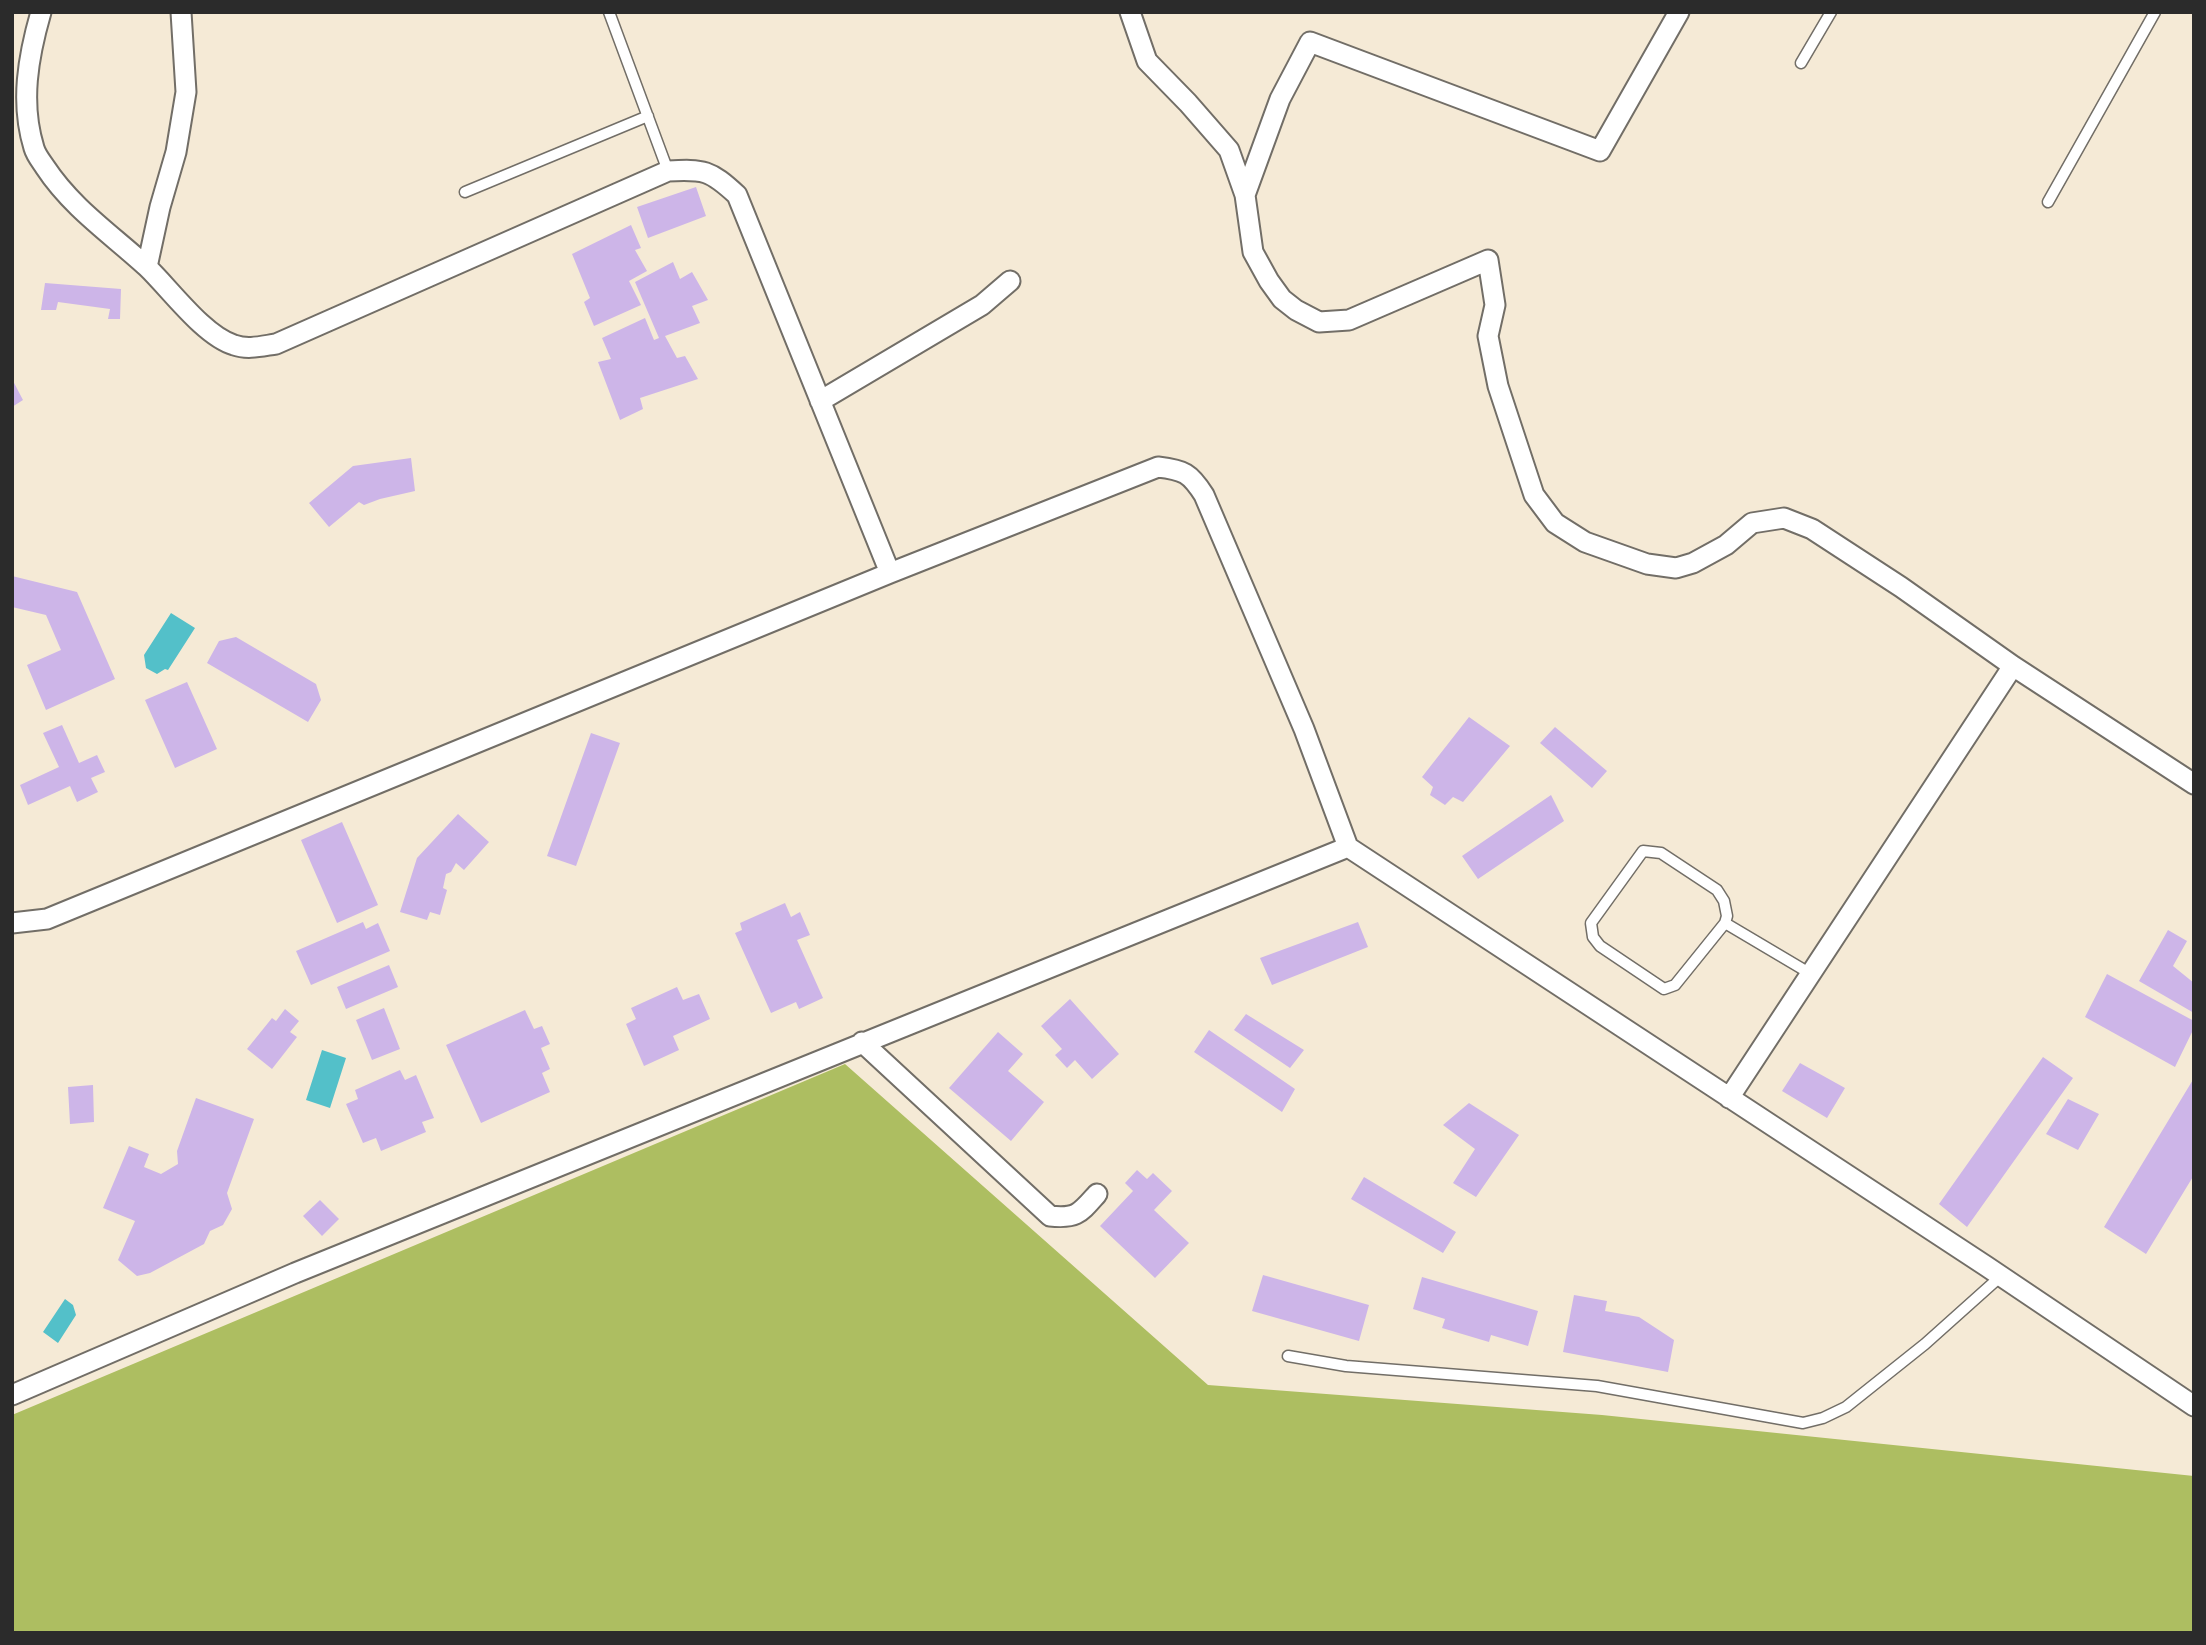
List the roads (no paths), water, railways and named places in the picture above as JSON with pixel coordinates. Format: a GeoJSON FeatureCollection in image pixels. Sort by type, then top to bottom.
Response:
{"type":"FeatureCollection","features":[{"type":"Feature","properties":{"kind":"street"},"geometry":{"type":"LineString","coordinates":[[41,12],[30,51],[25,108],[34,151],[55,182],[86,217],[147,267],[212,333],[233,345],[251,348],[276,344],[668,171],[700,169],[723,182],[737,195],[890,573]]}},
{"type":"Feature","properties":{"kind":"street"},"geometry":{"type":"LineString","coordinates":[[147,267],[176,152],[186,92],[181,12]]}},
{"type":"Feature","properties":{"kind":"street"},"geometry":{"type":"LineString","coordinates":[[1130,12],[1147,61],[1229,150],[1245,195],[1253,252],[1282,299],[1296,310],[1319,322],[1349,320],[1488,260],[1495,306],[1488,336],[1498,386],[1534,495],[1555,523],[1585,542],[1647,564],[1676,568],[1693,563],[1726,545],[1752,523],[1784,518],[1812,529],[1901,587],[2013,666],[2194,784]]}},
{"type":"Feature","properties":{"kind":"street"},"geometry":{"type":"LineString","coordinates":[[1245,195],[1280,99],[1310,42],[1600,151],[1679,12]]}},
{"type":"Feature","properties":{"kind":"street"},"geometry":{"type":"LineString","coordinates":[[820,401],[982,305],[1010,281]]}},
{"type":"Feature","properties":{"kind":"street"},"geometry":{"type":"LineString","coordinates":[[12,923],[47,919],[890,573],[1158,467],[1176,469],[1192,477],[1204,495],[1304,729],[1348,847],[2193,1404]]}},
{"type":"Feature","properties":{"kind":"street"},"geometry":{"type":"LineString","coordinates":[[1729,1098],[2013,666]]}},
{"type":"Feature","properties":{"kind":"street"},"geometry":{"type":"LineString","coordinates":[[12,1395],[295,1273],[1348,847]]}},
{"type":"Feature","properties":{"kind":"street"},"geometry":{"type":"LineString","coordinates":[[862,1042],[1050,1216],[1067,1218],[1078,1215],[1097,1194]]}},
{"type":"Feature","properties":{"kind":"lane"},"geometry":{"type":"LineString","coordinates":[[609,12],[668,171]]}},
{"type":"Feature","properties":{"kind":"lane"},"geometry":{"type":"LineString","coordinates":[[1801,63],[1831,12]]}},
{"type":"Feature","properties":{"kind":"lane"},"geometry":{"type":"LineString","coordinates":[[2048,202],[2155,12]]}},
{"type":"Feature","properties":{"kind":"lane"},"geometry":{"type":"LineString","coordinates":[[465,192],[648,116]]}},
{"type":"Feature","properties":{"kind":"lane"},"geometry":{"type":"LineString","coordinates":[[1643,851],[1661,853],[1717,890],[1724,901],[1727,916],[1725,923],[1675,985],[1664,989],[1600,946],[1592,937],[1591,923],[1643,851]]}},
{"type":"Feature","properties":{"kind":"lane"},"geometry":{"type":"LineString","coordinates":[[1725,923],[1811,974]]}},
{"type":"Feature","properties":{"kind":"lane"},"geometry":{"type":"LineString","coordinates":[[1287,1356],[1346,1366],[1597,1386],[1803,1423],[1823,1418],[1846,1407],[1925,1344],[2001,1276]]}},
{"type":"Feature","properties":{"kind":"water"},"geometry":{"type":"Polygon","coordinates":[[[171,613],[195,628],[168,670],[157,674],[146,668],[144,655],[171,613]]]}},
{"type":"Feature","properties":{"kind":"water"},"geometry":{"type":"Polygon","coordinates":[[[322,1050],[346,1058],[330,1108],[306,1100],[322,1050]]]}},
{"type":"Feature","properties":{"kind":"water"},"geometry":{"type":"Polygon","coordinates":[[[65,1299],[73,1305],[76,1315],[58,1343],[43,1332],[65,1299]]]}}]}
